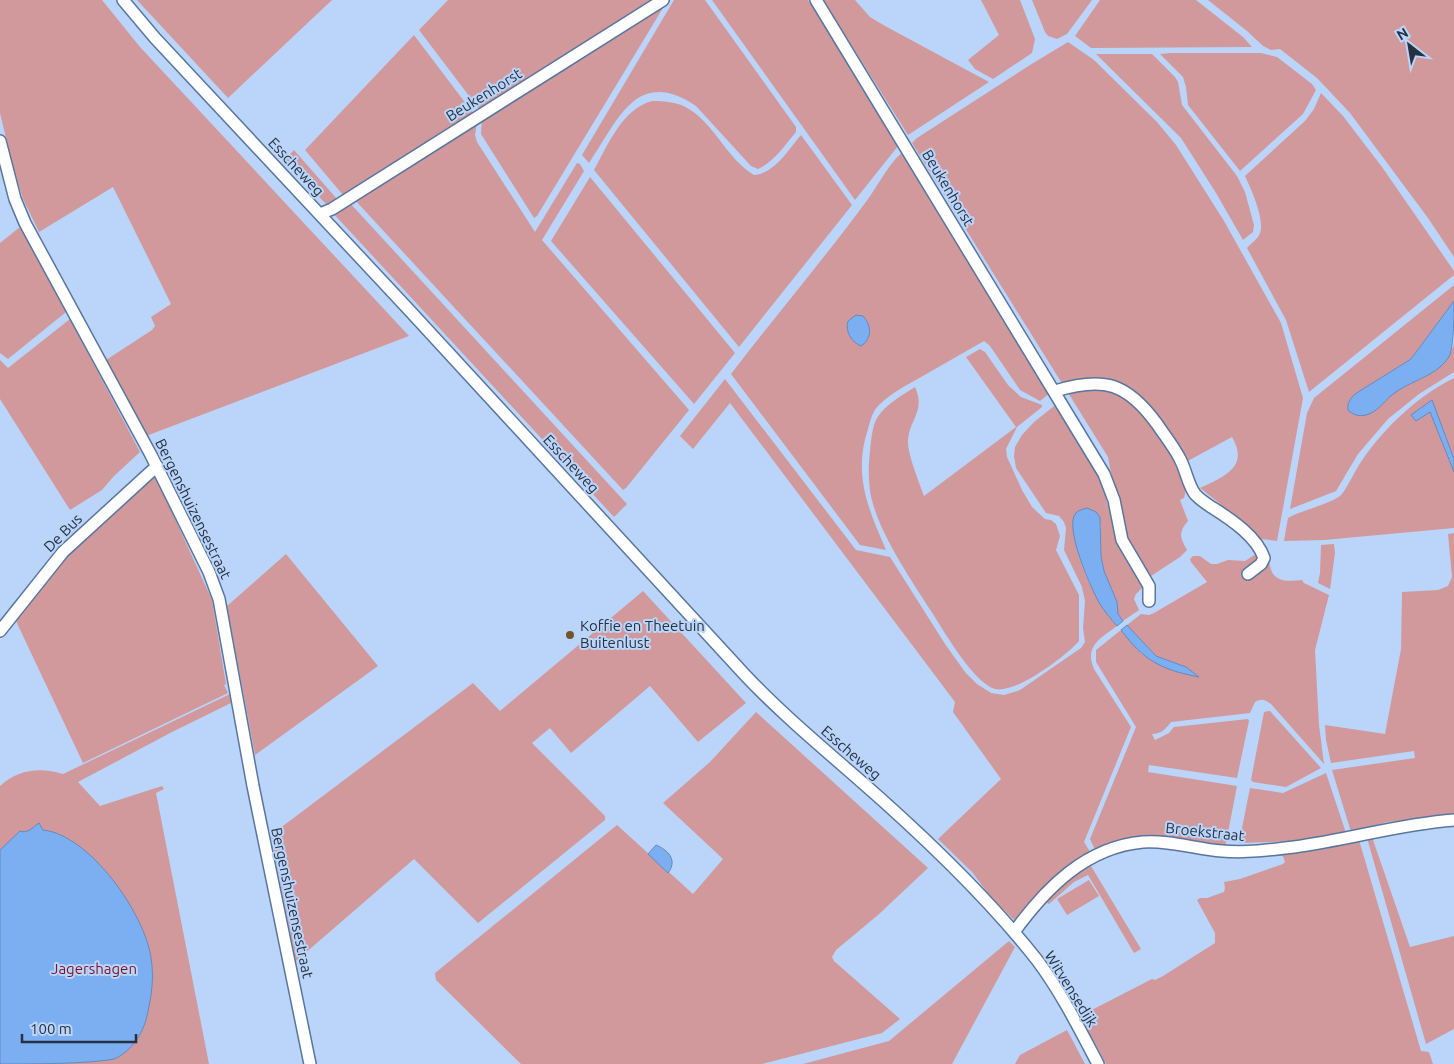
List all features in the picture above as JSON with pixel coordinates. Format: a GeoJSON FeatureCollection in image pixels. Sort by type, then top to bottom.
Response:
{"type":"FeatureCollection","features":[{"type":"Feature","properties":{"kind":"street","name":"Esscheweg"},"geometry":{"type":"LineString","coordinates":[[122,0],[155,38],[765,696],[924,839],[1014,932]]}},
{"type":"Feature","properties":{"kind":"street","name":"Beukenhorst"},"geometry":{"type":"LineString","coordinates":[[320,214],[339,205],[663,0]]}},
{"type":"Feature","properties":{"kind":"street","name":"Beukenhorst"},"geometry":{"type":"LineString","coordinates":[[816,0],[1055,391],[1109,484],[1122,540],[1149,586],[1149,601]]}},
{"type":"Feature","properties":{"kind":"street","name":"Bergenshuizensestraat"},"geometry":{"type":"LineString","coordinates":[[0,141],[3,172],[25,224],[157,466],[209,572],[219,599],[253,786],[310,1064]]}},
{"type":"Feature","properties":{"kind":"street"},"geometry":{"type":"LineString","coordinates":[[1055,391],[1069,386],[1088,383],[1107,384],[1124,390],[1138,401],[1176,450],[1194,494],[1236,524],[1262,550],[1264,558],[1261,564],[1248,574]]}},
{"type":"Feature","properties":{"kind":"street","name":"De Bus"},"geometry":{"type":"LineString","coordinates":[[0,631],[63,552],[157,466]]}},
{"type":"Feature","properties":{"kind":"street","name":"Broekstraat"},"geometry":{"type":"LineString","coordinates":[[1014,932],[1051,888],[1071,870],[1098,854],[1130,844],[1155,842],[1221,851],[1252,852],[1294,847],[1418,823],[1454,820]]}},
{"type":"Feature","properties":{"kind":"street","name":"Witvensedijk"},"geometry":{"type":"LineString","coordinates":[[1014,932],[1058,991],[1098,1064]]}},
{"type":"Feature","properties":{"kind":"green space"},"geometry":{"type":"Polygon","coordinates":[[[0,0],[102,0],[140,47],[409,336],[146,436],[106,360],[152,330],[155,326],[151,317],[171,304],[113,187],[39,232],[23,199],[0,113],[0,0]]]}},
{"type":"Feature","properties":{"kind":"green space"},"geometry":{"type":"Polygon","coordinates":[[[137,0],[332,0],[228,98],[137,0]]]}},
{"type":"Feature","properties":{"kind":"green space"},"geometry":{"type":"Polygon","coordinates":[[[448,0],[654,0],[479,109],[419,30],[448,0]]]}},
{"type":"Feature","properties":{"kind":"green space"},"geometry":{"type":"Polygon","coordinates":[[[674,0],[705,0],[796,127],[796,132],[779,153],[764,166],[758,169],[751,166],[696,106],[675,95],[658,92],[643,95],[631,104],[620,116],[589,163],[582,155],[674,0]]]}},
{"type":"Feature","properties":{"kind":"green space"},"geometry":{"type":"Polygon","coordinates":[[[712,0],[808,0],[898,146],[855,200],[712,0]]]}},
{"type":"Feature","properties":{"kind":"green space"},"geometry":{"type":"Polygon","coordinates":[[[823,0],[855,0],[870,17],[989,82],[908,135],[823,0]]]}},
{"type":"Feature","properties":{"kind":"green space"},"geometry":{"type":"Polygon","coordinates":[[[981,0],[1020,0],[1035,39],[1032,53],[993,79],[975,69],[968,60],[999,35],[981,0]]]}},
{"type":"Feature","properties":{"kind":"green space"},"geometry":{"type":"Polygon","coordinates":[[[1032,0],[1092,0],[1067,34],[1057,39],[1048,36],[1045,32],[1032,0]]]}},
{"type":"Feature","properties":{"kind":"green space"},"geometry":{"type":"Polygon","coordinates":[[[1100,0],[1196,0],[1243,37],[1252,47],[1091,48],[1075,36],[1100,0]]]}},
{"type":"Feature","properties":{"kind":"green space"},"geometry":{"type":"Polygon","coordinates":[[[1208,0],[1454,0],[1454,257],[1428,218],[1350,113],[1317,78],[1280,49],[1271,50],[1263,46],[1208,0]]]}},
{"type":"Feature","properties":{"kind":"green space"},"geometry":{"type":"Polygon","coordinates":[[[666,3],[537,216],[534,218],[481,134],[482,118],[666,3]]]}},
{"type":"Feature","properties":{"kind":"green space"},"geometry":{"type":"Polygon","coordinates":[[[414,35],[473,113],[343,195],[305,150],[414,35]]]}},
{"type":"Feature","properties":{"kind":"green space"},"geometry":{"type":"Polygon","coordinates":[[[1068,42],[1094,60],[1157,122],[1176,145],[1224,221],[1281,323],[1303,398],[1277,541],[1262,539],[1247,531],[1219,503],[1200,488],[1225,475],[1236,463],[1238,456],[1237,447],[1232,437],[1184,463],[1122,387],[1063,385],[912,143],[1068,42]]]}},
{"type":"Feature","properties":{"kind":"green space"},"geometry":{"type":"Polygon","coordinates":[[[1261,53],[1277,57],[1312,84],[1316,90],[1303,114],[1240,171],[1188,105],[1183,77],[1160,54],[1261,53]]]}},
{"type":"Feature","properties":{"kind":"green space"},"geometry":{"type":"Polygon","coordinates":[[[1096,54],[1152,54],[1175,77],[1178,82],[1182,105],[1237,176],[1245,192],[1254,225],[1253,232],[1243,240],[1181,138],[1096,54]]]}},
{"type":"Feature","properties":{"kind":"green space"},"geometry":{"type":"Polygon","coordinates":[[[1321,93],[1343,116],[1382,167],[1454,271],[1454,275],[1309,392],[1286,320],[1247,248],[1260,233],[1261,220],[1257,204],[1245,176],[1305,121],[1314,109],[1321,93]]]}},
{"type":"Feature","properties":{"kind":"green space"},"geometry":{"type":"Polygon","coordinates":[[[652,101],[676,103],[689,109],[706,124],[736,160],[754,175],[761,174],[774,166],[801,135],[852,205],[739,347],[594,170],[624,120],[641,105],[652,101]]]}},
{"type":"Feature","properties":{"kind":"green space"},"geometry":{"type":"Polygon","coordinates":[[[477,122],[475,135],[477,142],[535,232],[577,163],[580,164],[584,171],[542,240],[689,410],[623,490],[354,199],[477,122]]]}},
{"type":"Feature","properties":{"kind":"green space"},"geometry":{"type":"Polygon","coordinates":[[[294,150],[337,199],[327,205],[284,160],[294,150]]]}},
{"type":"Feature","properties":{"kind":"green space"},"geometry":{"type":"Polygon","coordinates":[[[906,151],[1051,392],[1040,401],[1020,390],[990,346],[984,341],[899,389],[879,405],[872,416],[864,446],[862,476],[868,505],[886,550],[860,545],[731,374],[851,221],[896,158],[906,151]]]}},
{"type":"Feature","properties":{"kind":"green space"},"geometry":{"type":"Polygon","coordinates":[[[590,177],[735,353],[694,404],[551,241],[590,177]]]}},
{"type":"Feature","properties":{"kind":"green space"},"geometry":{"type":"Polygon","coordinates":[[[349,202],[627,504],[614,517],[332,212],[349,202]]]}},
{"type":"Feature","properties":{"kind":"green space"},"geometry":{"type":"Polygon","coordinates":[[[20,227],[66,312],[8,359],[0,353],[0,243],[20,227]]]}},
{"type":"Feature","properties":{"kind":"green space"},"geometry":{"type":"Polygon","coordinates":[[[1454,285],[1454,301],[1411,359],[1355,394],[1378,408],[1397,391],[1439,367],[1448,357],[1454,344],[1454,372],[1419,394],[1388,419],[1358,454],[1336,491],[1290,509],[1307,413],[1314,398],[1454,285]]]}},
{"type":"Feature","properties":{"kind":"green space"},"geometry":{"type":"Polygon","coordinates":[[[70,319],[140,452],[102,490],[70,510],[0,399],[0,360],[8,368],[70,319]]]}},
{"type":"Feature","properties":{"kind":"green space"},"geometry":{"type":"Polygon","coordinates":[[[980,349],[985,352],[1008,385],[1021,397],[1042,405],[1042,407],[1017,427],[1006,449],[1007,457],[1032,507],[1045,519],[1051,520],[1056,524],[1060,536],[1056,550],[1079,595],[1079,641],[1063,656],[1040,672],[1015,686],[1004,689],[995,689],[987,685],[969,668],[952,644],[891,546],[878,518],[869,485],[869,458],[875,422],[889,404],[915,387],[919,403],[909,433],[908,446],[924,496],[1016,427],[966,357],[980,349]]]}},
{"type":"Feature","properties":{"kind":"green space"},"geometry":{"type":"Polygon","coordinates":[[[1454,378],[1454,459],[1432,401],[1411,415],[1430,411],[1451,463],[1454,472],[1454,528],[1324,540],[1284,541],[1288,518],[1331,501],[1341,495],[1363,459],[1392,424],[1415,403],[1454,378]]]}},
{"type":"Feature","properties":{"kind":"green space"},"geometry":{"type":"Polygon","coordinates":[[[725,379],[856,550],[890,557],[965,672],[977,684],[991,693],[1004,695],[1020,690],[1081,648],[1085,642],[1083,628],[1085,601],[1082,587],[1064,550],[1066,528],[1064,522],[1059,516],[1046,513],[1016,468],[1015,447],[1022,435],[1034,422],[1058,403],[1097,467],[1118,541],[1143,587],[1134,599],[1139,610],[1123,621],[1118,614],[1117,602],[1104,571],[1101,556],[1101,523],[1073,522],[1074,535],[1081,563],[1093,591],[1117,626],[1096,643],[1091,654],[1091,661],[1094,669],[1131,727],[1084,842],[1092,855],[1057,874],[1014,920],[990,896],[972,872],[938,839],[1001,779],[953,712],[955,702],[730,403],[693,449],[680,436],[725,379]]]}},
{"type":"Feature","properties":{"kind":"green space"},"geometry":{"type":"Polygon","coordinates":[[[1095,388],[1114,391],[1132,402],[1140,410],[1175,461],[1187,486],[1184,498],[1180,500],[1188,521],[1181,532],[1187,550],[1180,557],[1148,578],[1122,529],[1108,457],[1067,391],[1095,388]]]}},
{"type":"Feature","properties":{"kind":"green space"},"geometry":{"type":"Polygon","coordinates":[[[155,475],[212,600],[226,684],[224,685],[228,693],[83,763],[15,619],[69,554],[155,475]]]}},
{"type":"Feature","properties":{"kind":"green space"},"geometry":{"type":"Polygon","coordinates":[[[1454,533],[1454,815],[1388,822],[1351,832],[1332,770],[1415,758],[1414,751],[1331,763],[1325,725],[1385,734],[1401,649],[1402,592],[1438,590],[1448,586],[1452,577],[1448,534],[1454,533]]]}},
{"type":"Feature","properties":{"kind":"green space"},"geometry":{"type":"Polygon","coordinates":[[[1334,544],[1335,553],[1330,589],[1318,583],[1321,545],[1334,544]]]}},
{"type":"Feature","properties":{"kind":"green space"},"geometry":{"type":"Polygon","coordinates":[[[1259,552],[1269,558],[1272,571],[1278,578],[1289,581],[1302,580],[1304,583],[1329,595],[1315,650],[1319,725],[1324,764],[1267,701],[1260,700],[1255,702],[1250,713],[1171,722],[1163,731],[1152,734],[1155,740],[1169,733],[1174,727],[1248,719],[1249,721],[1237,778],[1149,765],[1148,772],[1237,786],[1225,848],[1151,840],[1096,852],[1090,839],[1136,727],[1096,662],[1096,650],[1121,630],[1142,654],[1198,676],[1186,667],[1156,656],[1127,625],[1141,614],[1149,615],[1154,613],[1207,582],[1191,562],[1190,559],[1193,556],[1200,556],[1211,564],[1217,564],[1228,560],[1245,561],[1259,552]]]}},
{"type":"Feature","properties":{"kind":"green space"},"geometry":{"type":"Polygon","coordinates":[[[286,554],[378,666],[255,755],[227,606],[286,554]]]}},
{"type":"Feature","properties":{"kind":"green space"},"geometry":{"type":"Polygon","coordinates":[[[643,591],[746,703],[698,742],[650,686],[571,753],[550,728],[532,743],[605,816],[605,820],[478,923],[414,859],[296,961],[271,835],[473,683],[500,711],[643,591]]]}},
{"type":"Feature","properties":{"kind":"green space","name":"Jagershagen"},"geometry":{"type":"Polygon","coordinates":[[[230,694],[231,703],[78,782],[100,806],[162,786],[164,789],[156,793],[209,1064],[0,1064],[0,786],[14,776],[30,771],[38,770],[63,774],[230,694]]]}},
{"type":"Feature","properties":{"kind":"green space"},"geometry":{"type":"Polygon","coordinates":[[[1270,711],[1321,768],[1286,787],[1253,782],[1251,780],[1264,712],[1270,711]]]}},
{"type":"Feature","properties":{"kind":"green space"},"geometry":{"type":"Polygon","coordinates":[[[756,712],[928,868],[878,915],[836,950],[832,957],[834,961],[900,1019],[882,1033],[762,1064],[521,1064],[436,980],[435,973],[617,825],[693,894],[723,859],[663,803],[710,762],[756,712]]]}},
{"type":"Feature","properties":{"kind":"green space"},"geometry":{"type":"Polygon","coordinates":[[[1326,773],[1346,833],[1299,841],[1239,843],[1250,788],[1283,793],[1326,773]]]}},
{"type":"Feature","properties":{"kind":"green space"},"geometry":{"type":"Polygon","coordinates":[[[1372,837],[1410,947],[1454,936],[1454,1029],[1426,1044],[1367,838],[1372,837]]]}},
{"type":"Feature","properties":{"kind":"green space"},"geometry":{"type":"Polygon","coordinates":[[[1359,840],[1421,1051],[1429,1052],[1433,1064],[1106,1064],[1080,1016],[1152,979],[1155,980],[1163,976],[1215,943],[1215,933],[1197,900],[1224,892],[1224,882],[1240,879],[1283,864],[1285,862],[1282,854],[1338,846],[1359,840]]]}},
{"type":"Feature","properties":{"kind":"green space"},"geometry":{"type":"Polygon","coordinates":[[[1091,866],[1141,949],[1134,953],[1088,875],[1074,882],[1049,904],[1045,901],[1077,873],[1091,866]]]}},
{"type":"Feature","properties":{"kind":"green space"},"geometry":{"type":"Polygon","coordinates":[[[1089,880],[1099,896],[1067,915],[1057,899],[1089,880]]]}},
{"type":"Feature","properties":{"kind":"green space"},"geometry":{"type":"Polygon","coordinates":[[[1009,941],[1015,947],[952,1064],[803,1064],[889,1041],[1009,941]]]}},
{"type":"Feature","properties":{"kind":"green space"},"geometry":{"type":"Polygon","coordinates":[[[1067,1030],[1085,1064],[1015,1064],[1020,1055],[1067,1030]]]}},
{"type":"Feature","properties":{"kind":"water"},"geometry":{"type":"Polygon","coordinates":[[[1454,301],[1452,343],[1450,355],[1445,362],[1432,373],[1396,392],[1373,412],[1360,416],[1348,410],[1349,401],[1355,394],[1411,359],[1454,301]]]}},
{"type":"Feature","properties":{"kind":"water"},"geometry":{"type":"Polygon","coordinates":[[[856,315],[863,316],[870,332],[867,340],[861,346],[852,339],[847,329],[848,321],[856,315]]]}},
{"type":"Feature","properties":{"kind":"water"},"geometry":{"type":"Polygon","coordinates":[[[1432,400],[1454,459],[1454,472],[1430,412],[1416,421],[1411,415],[1432,400]]]}},
{"type":"Feature","properties":{"kind":"water"},"geometry":{"type":"Polygon","coordinates":[[[1087,508],[1096,512],[1100,517],[1101,556],[1104,571],[1117,602],[1118,614],[1123,621],[1117,626],[1096,597],[1085,573],[1076,544],[1073,520],[1077,512],[1087,508]]]}},
{"type":"Feature","properties":{"kind":"water"},"geometry":{"type":"Polygon","coordinates":[[[1127,625],[1156,656],[1186,667],[1199,677],[1174,671],[1146,657],[1129,641],[1121,630],[1127,625]]]}},
{"type":"Feature","properties":{"kind":"water"},"geometry":{"type":"Polygon","coordinates":[[[39,823],[43,830],[61,835],[79,846],[96,861],[127,899],[147,940],[152,965],[152,978],[151,998],[146,1018],[137,1039],[127,1051],[114,1059],[74,1063],[0,1064],[0,850],[20,831],[28,831],[39,823]]]}},
{"type":"Feature","properties":{"kind":"water"},"geometry":{"type":"Polygon","coordinates":[[[656,845],[668,853],[672,860],[668,873],[648,854],[656,845]]]}},
{"type":"Feature","properties":{"kind":"place","name":"Koffie en Theetuin Buitenlust"},"geometry":{"type":"Point","coordinates":[570,635]}}]}
